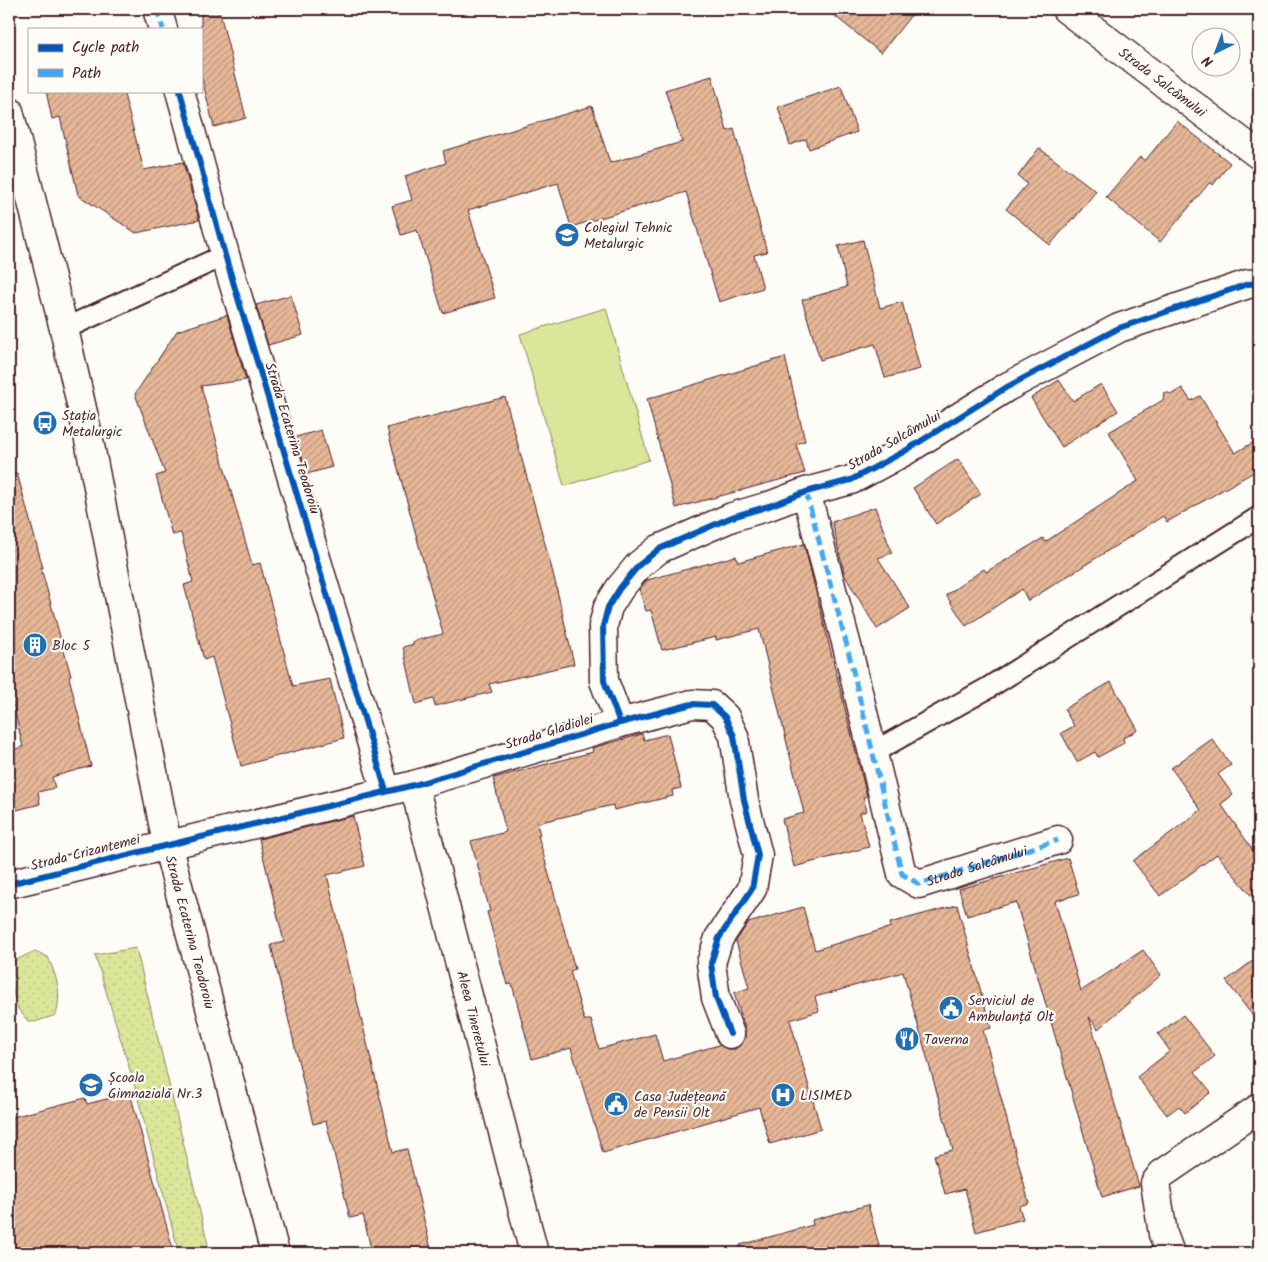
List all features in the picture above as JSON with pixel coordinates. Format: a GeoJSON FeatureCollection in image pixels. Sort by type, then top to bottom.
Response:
{"type":"FeatureCollection","features":[{"type":"Feature","properties":{"kind":"street"},"geometry":{"type":"LineString","coordinates":[[157,9],[163,28]]}},
{"type":"Feature","properties":{"kind":"street","name":"Strada Salcâmului"},"geometry":{"type":"LineString","coordinates":[[1066,9],[1259,155]]}},
{"type":"Feature","properties":{"kind":"street","name":"Strada Ecaterina Teodoroiu"},"geometry":{"type":"LineString","coordinates":[[180,92],[225,255],[386,791]]}},
{"type":"Feature","properties":{"kind":"street","name":"Strada Ecaterina Teodoroiu"},"geometry":{"type":"LineString","coordinates":[[9,111],[64,329],[88,435],[167,844],[275,1253]]}},
{"type":"Feature","properties":{"kind":"street","name":"Strada Salcâmului"},"geometry":{"type":"LineString","coordinates":[[620,723],[604,681],[602,634],[608,607],[620,588],[639,565],[659,549],[732,516],[769,506],[806,492],[851,480],[905,452],[1007,387],[1119,328],[1248,284],[1259,282]]}},
{"type":"Feature","properties":{"kind":"street","name":"Strada Salcâmului"},"geometry":{"type":"LineString","coordinates":[[806,492],[847,646],[902,874],[919,884],[1058,840]]}},
{"type":"Feature","properties":{"kind":"street","name":"Strada Gladiolei"},"geometry":{"type":"LineString","coordinates":[[167,844],[414,785],[620,723],[692,704],[712,705],[725,717],[734,736],[744,800],[758,855],[752,888],[719,938],[711,964],[716,998],[730,1034]]}},
{"type":"Feature","properties":{"kind":"street","name":"Aleea Tineretului"},"geometry":{"type":"LineString","coordinates":[[414,785],[534,1253]]}},
{"type":"Feature","properties":{"kind":"street","name":"Strada Crizantemei"},"geometry":{"type":"LineString","coordinates":[[9,884],[167,844]]}},
{"type":"Feature","properties":{"kind":"street"},"geometry":{"type":"LineString","coordinates":[[1170,1253],[1163,1234],[1155,1183],[1162,1174],[1259,1108]]}},
{"type":"Feature","properties":{"kind":"lane"},"geometry":{"type":"LineString","coordinates":[[64,329],[225,255]]}},
{"type":"Feature","properties":{"kind":"lane"},"geometry":{"type":"LineString","coordinates":[[872,753],[988,688],[1259,517]]}},
{"type":"Feature","properties":{"kind":"green space"},"geometry":{"type":"Polygon","coordinates":[[[606,308],[649,460],[564,486],[520,334],[606,308]]]}},
{"type":"Feature","properties":{"kind":"green space"},"geometry":{"type":"Polygon","coordinates":[[[136,948],[210,1253],[179,1253],[133,1080],[95,955],[136,948]]]}},
{"type":"Feature","properties":{"kind":"green space"},"geometry":{"type":"Polygon","coordinates":[[[35,951],[48,957],[56,979],[59,1000],[56,1015],[35,1022],[28,1021],[18,1009],[10,982],[14,961],[35,951]]]}},
{"type":"Feature","properties":{"kind":"building"},"geometry":{"type":"Polygon","coordinates":[[[201,9],[219,9],[246,118],[214,127],[202,79],[201,9]]]}},
{"type":"Feature","properties":{"kind":"building"},"geometry":{"type":"Polygon","coordinates":[[[826,9],[916,9],[881,53],[826,9]]]}},
{"type":"Feature","properties":{"kind":"building"},"geometry":{"type":"Polygon","coordinates":[[[712,76],[727,131],[734,129],[767,252],[754,255],[763,288],[719,302],[686,192],[571,227],[558,183],[468,210],[495,298],[443,313],[417,230],[401,235],[392,206],[412,200],[405,176],[446,163],[443,151],[592,106],[610,163],[682,142],[665,90],[712,76]]]}},
{"type":"Feature","properties":{"kind":"building"},"geometry":{"type":"Polygon","coordinates":[[[841,86],[857,132],[809,149],[806,139],[790,145],[778,107],[841,86]]]}},
{"type":"Feature","properties":{"kind":"building"},"geometry":{"type":"Polygon","coordinates":[[[46,92],[123,92],[144,170],[183,162],[199,220],[136,233],[78,195],[60,117],[52,119],[46,92]]]}},
{"type":"Feature","properties":{"kind":"building"},"geometry":{"type":"Polygon","coordinates":[[[1177,121],[1230,163],[1213,185],[1210,182],[1160,242],[1106,197],[1140,157],[1145,161],[1177,121]]]}},
{"type":"Feature","properties":{"kind":"building"},"geometry":{"type":"Polygon","coordinates":[[[1039,148],[1096,191],[1050,245],[1006,209],[1027,184],[1018,176],[1039,148]]]}},
{"type":"Feature","properties":{"kind":"building"},"geometry":{"type":"Polygon","coordinates":[[[863,240],[880,308],[902,302],[920,369],[885,378],[875,344],[820,360],[802,300],[847,287],[838,246],[863,240]]]}},
{"type":"Feature","properties":{"kind":"building"},"geometry":{"type":"Polygon","coordinates":[[[291,295],[303,335],[268,345],[256,305],[291,295]]]}},
{"type":"Feature","properties":{"kind":"building"},"geometry":{"type":"Polygon","coordinates":[[[227,315],[246,380],[201,386],[252,565],[260,563],[293,686],[330,679],[344,738],[241,766],[212,657],[204,660],[184,585],[193,582],[181,533],[172,535],[156,476],[165,473],[135,394],[177,331],[227,315]]]}},
{"type":"Feature","properties":{"kind":"building"},"geometry":{"type":"Polygon","coordinates":[[[785,357],[805,441],[796,444],[805,473],[676,508],[647,399],[785,357]]]}},
{"type":"Feature","properties":{"kind":"building"},"geometry":{"type":"Polygon","coordinates":[[[1059,380],[1073,401],[1101,384],[1118,411],[1062,447],[1031,398],[1059,380]]]}},
{"type":"Feature","properties":{"kind":"building"},"geometry":{"type":"Polygon","coordinates":[[[1182,388],[1191,401],[1200,396],[1235,453],[1259,439],[1259,469],[1167,522],[1163,516],[1028,601],[1022,589],[966,626],[946,595],[984,569],[986,572],[1043,538],[1045,542],[1138,481],[1109,432],[1163,400],[1164,392],[1172,394],[1182,388]]]}},
{"type":"Feature","properties":{"kind":"building"},"geometry":{"type":"Polygon","coordinates":[[[505,397],[554,577],[574,664],[489,684],[492,692],[435,706],[433,699],[416,704],[403,647],[414,644],[413,641],[443,634],[387,428],[505,397]]]}},
{"type":"Feature","properties":{"kind":"building"},"geometry":{"type":"Polygon","coordinates":[[[321,430],[332,467],[307,474],[296,437],[321,430]]]}},
{"type":"Feature","properties":{"kind":"building"},"geometry":{"type":"Polygon","coordinates":[[[958,459],[981,494],[936,524],[913,488],[958,459]]]}},
{"type":"Feature","properties":{"kind":"building"},"geometry":{"type":"Polygon","coordinates":[[[17,473],[71,676],[69,677],[91,766],[52,777],[55,788],[38,792],[40,804],[9,812],[9,751],[23,747],[9,687],[9,474],[17,473]]]}},
{"type":"Feature","properties":{"kind":"building"},"geometry":{"type":"Polygon","coordinates":[[[875,507],[892,553],[878,558],[910,608],[877,629],[845,576],[832,522],[875,507]]]}},
{"type":"Feature","properties":{"kind":"building"},"geometry":{"type":"Polygon","coordinates":[[[804,544],[867,796],[863,797],[867,811],[860,813],[869,847],[794,867],[782,819],[804,813],[759,629],[716,640],[716,637],[662,650],[651,610],[646,611],[639,589],[647,580],[736,556],[738,562],[804,544]]]}},
{"type":"Feature","properties":{"kind":"building"},"geometry":{"type":"Polygon","coordinates":[[[1111,682],[1138,730],[1123,738],[1124,743],[1098,757],[1095,752],[1077,762],[1061,733],[1074,726],[1064,709],[1111,682]]]}},
{"type":"Feature","properties":{"kind":"building"},"geometry":{"type":"Polygon","coordinates":[[[642,734],[644,740],[668,734],[681,788],[672,790],[673,796],[614,810],[613,805],[537,823],[540,835],[538,835],[575,969],[570,971],[584,1020],[591,1020],[599,1049],[655,1034],[663,1061],[719,1045],[728,1049],[735,1049],[742,1044],[745,1037],[745,1029],[734,993],[749,988],[736,941],[748,923],[803,907],[815,950],[891,927],[890,923],[957,905],[991,1028],[983,1030],[1029,1203],[1019,1206],[1023,1219],[976,1232],[965,1189],[945,1194],[934,1155],[953,1150],[903,972],[815,997],[819,1011],[790,1020],[821,1129],[770,1144],[759,1107],[603,1153],[571,1048],[532,1059],[512,984],[507,985],[487,912],[490,911],[471,841],[506,832],[493,778],[593,752],[592,748],[642,734]]]}},
{"type":"Feature","properties":{"kind":"building"},"geometry":{"type":"Polygon","coordinates":[[[1212,739],[1231,765],[1218,774],[1233,795],[1221,804],[1259,859],[1259,905],[1217,854],[1160,896],[1133,861],[1201,810],[1171,768],[1212,739]]]}},
{"type":"Feature","properties":{"kind":"building"},"geometry":{"type":"Polygon","coordinates":[[[353,816],[365,866],[327,875],[393,1152],[407,1149],[432,1253],[372,1253],[363,1215],[350,1218],[326,1121],[313,1124],[271,945],[284,942],[259,839],[353,816]]]}},
{"type":"Feature","properties":{"kind":"building"},"geometry":{"type":"Polygon","coordinates":[[[1068,858],[1079,894],[1055,901],[1081,991],[1143,950],[1161,975],[1098,1029],[1089,1017],[1139,1186],[1102,1197],[1016,902],[967,916],[959,889],[1068,858]]]}},
{"type":"Feature","properties":{"kind":"building"},"geometry":{"type":"Polygon","coordinates":[[[1259,956],[1259,1024],[1226,981],[1259,956]]]}},
{"type":"Feature","properties":{"kind":"building"},"geometry":{"type":"Polygon","coordinates":[[[1183,1015],[1215,1056],[1195,1072],[1211,1092],[1185,1113],[1179,1106],[1167,1115],[1137,1077],[1170,1051],[1158,1034],[1183,1015]]]}},
{"type":"Feature","properties":{"kind":"building"},"geometry":{"type":"Polygon","coordinates":[[[130,1093],[174,1253],[9,1253],[9,1118],[85,1098],[87,1104],[130,1093]]]}},
{"type":"Feature","properties":{"kind":"building"},"geometry":{"type":"Polygon","coordinates":[[[868,1205],[881,1253],[741,1253],[740,1245],[813,1225],[812,1220],[868,1205]]]}},
{"type":"Feature","properties":{"kind":"marked path"},"geometry":{"type":"LineString","coordinates":[[157,9],[163,28]]}},
{"type":"Feature","properties":{"kind":"marked path"},"geometry":{"type":"LineString","coordinates":[[806,492],[847,646],[902,874],[919,884],[1058,840]]}},
{"type":"Feature","properties":{"kind":"cycle path"},"geometry":{"type":"LineString","coordinates":[[180,92],[225,255],[386,791]]}},
{"type":"Feature","properties":{"kind":"cycle path"},"geometry":{"type":"LineString","coordinates":[[620,723],[604,681],[603,626],[608,607],[620,588],[639,565],[659,549],[732,517],[806,492],[851,480],[905,451],[1007,387],[1119,328],[1248,284],[1259,283]]}},
{"type":"Feature","properties":{"kind":"cycle path"},"geometry":{"type":"LineString","coordinates":[[9,884],[414,785],[620,723],[692,704],[712,705],[725,717],[734,736],[744,800],[758,855],[752,889],[719,938],[711,963],[716,998],[730,1034]]}},
{"type":"Feature","properties":{"kind":"place","name":"Colegiul Tehnic Metalurgic"},"geometry":{"type":"Point","coordinates":[567,235]}},
{"type":"Feature","properties":{"kind":"place","name":"Stația Metalurgic"},"geometry":{"type":"Point","coordinates":[45,423]}},
{"type":"Feature","properties":{"kind":"place","name":"Bloc 5"},"geometry":{"type":"Point","coordinates":[35,645]}},
{"type":"Feature","properties":{"kind":"place","name":"Serviciul de Ambulanță Olt"},"geometry":{"type":"Point","coordinates":[951,1008]}},
{"type":"Feature","properties":{"kind":"place","name":"Taverna"},"geometry":{"type":"Point","coordinates":[907,1039]}},
{"type":"Feature","properties":{"kind":"place","name":"Școala Gimnazială Nr.3"},"geometry":{"type":"Point","coordinates":[91,1085]}},
{"type":"Feature","properties":{"kind":"place","name":"LISIMED"},"geometry":{"type":"Point","coordinates":[783,1095]}},
{"type":"Feature","properties":{"kind":"place","name":"Casa Județeană de Pensii Olt"},"geometry":{"type":"Point","coordinates":[616,1104]}}]}
